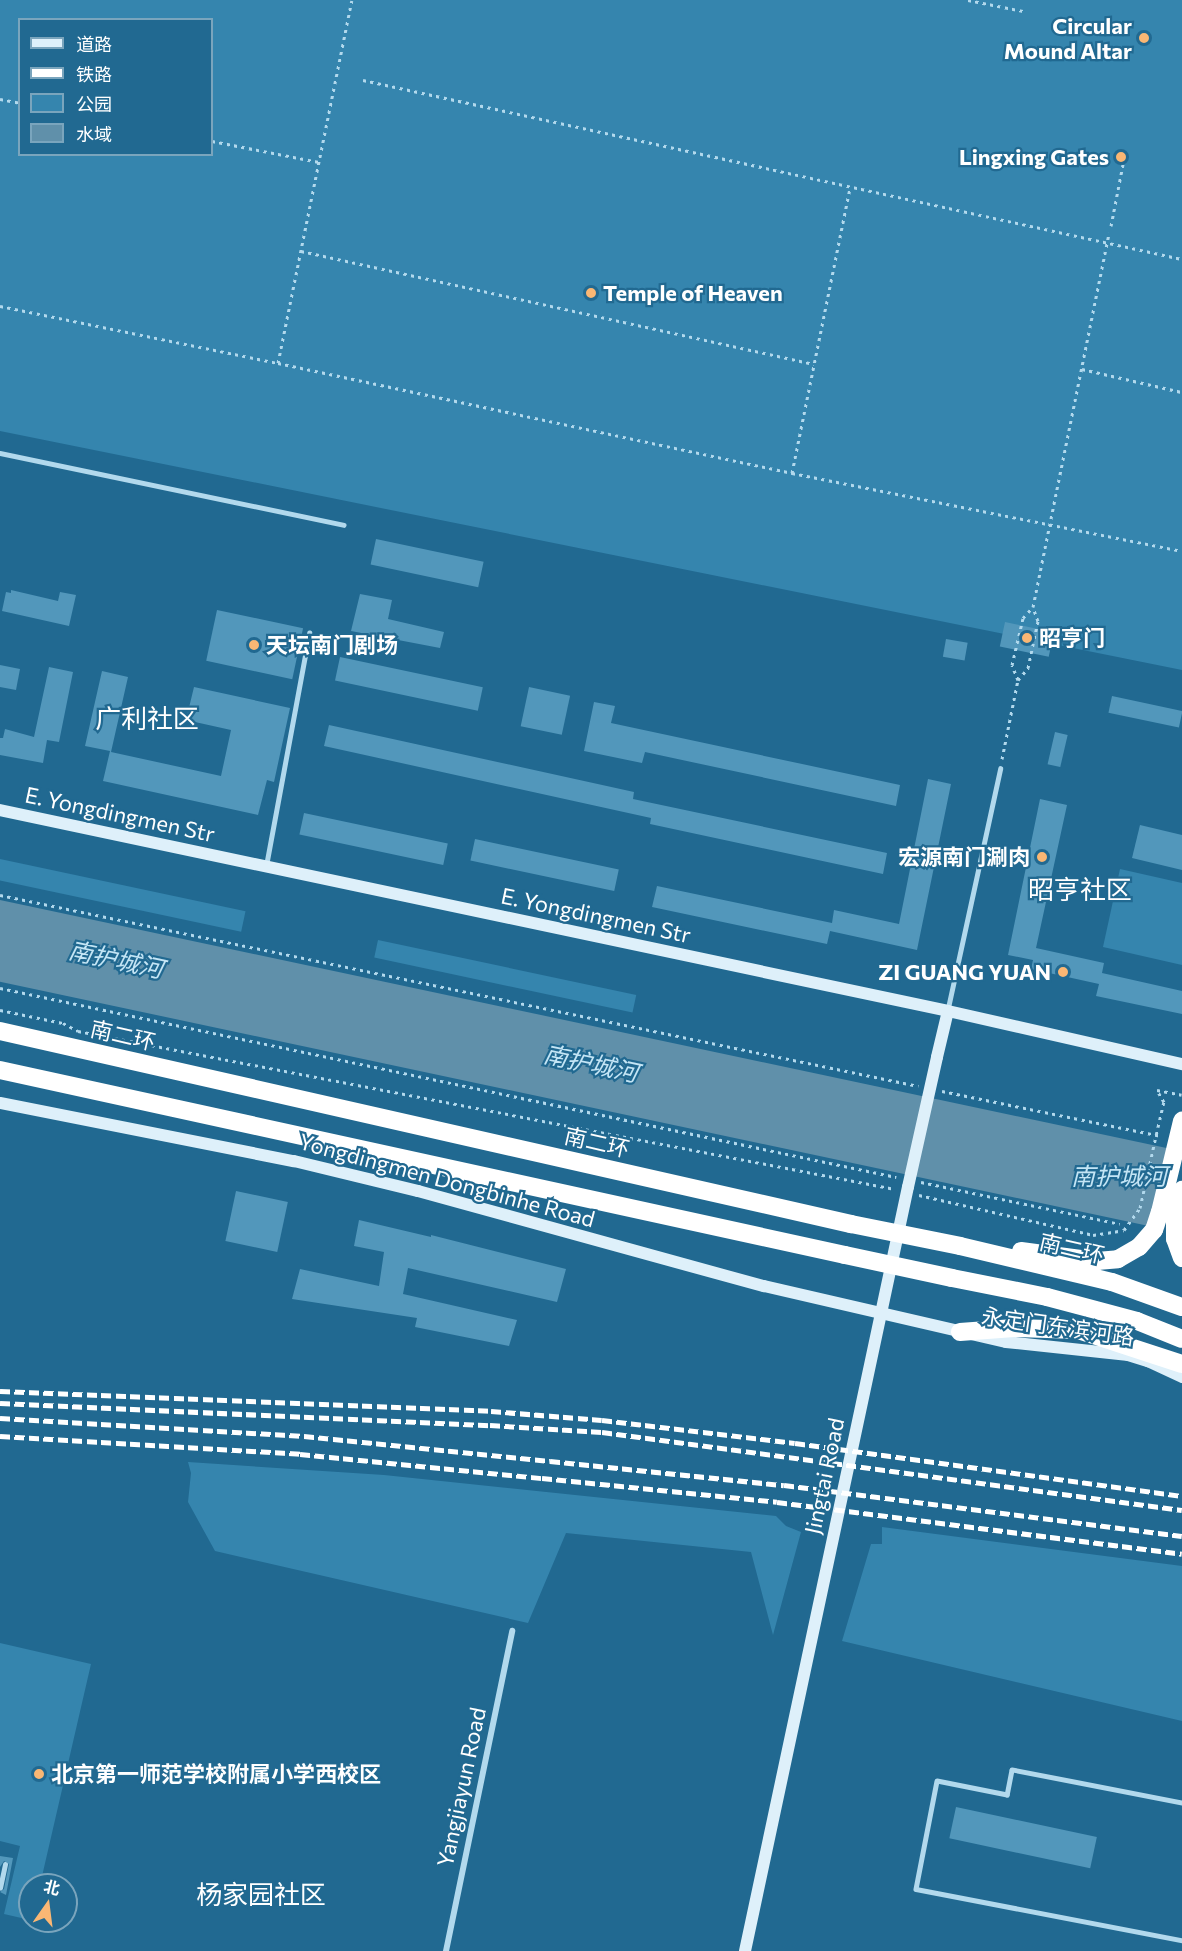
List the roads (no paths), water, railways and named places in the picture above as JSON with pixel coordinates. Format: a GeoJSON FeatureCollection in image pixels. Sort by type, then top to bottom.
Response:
{"type":"FeatureCollection","features":[{"type":"Feature","properties":{"kind":"highway","name":"南二环"},"geometry":{"type":"LineString","coordinates":[[0,1031],[1112,1281],[1182,1307]]}},
{"type":"Feature","properties":{"kind":"highway"},"geometry":{"type":"LineString","coordinates":[[0,1070],[1047,1297],[1125,1318],[1182,1339]]}},
{"type":"Feature","properties":{"kind":"highway"},"geometry":{"type":"LineString","coordinates":[[960,1246],[1061,1254],[1097,1261],[1118,1259],[1139,1247],[1154,1230],[1182,1121]]}},
{"type":"Feature","properties":{"kind":"highway"},"geometry":{"type":"LineString","coordinates":[[1182,1190],[1175,1218],[1175,1239],[1182,1258]]}},
{"type":"Feature","properties":{"kind":"highway"},"geometry":{"type":"LineString","coordinates":[[960,1332],[1014,1328],[1078,1330],[1182,1364]]}},
{"type":"Feature","properties":{"kind":"street","name":"E. Yongdingmen Str"},"geometry":{"type":"LineString","coordinates":[[0,810],[948,1011],[1182,1064]]}},
{"type":"Feature","properties":{"kind":"street","name":"Jingtai Road"},"geometry":{"type":"LineString","coordinates":[[745,1951],[880,1313],[948,1011]]}},
{"type":"Feature","properties":{"kind":"street","name":"Yongdingmen Dongbinhe Road"},"geometry":{"type":"LineString","coordinates":[[0,1103],[294,1161],[418,1191],[764,1286],[960,1332]]}},
{"type":"Feature","properties":{"kind":"street","name":"永定门东滨河路"},"geometry":{"type":"LineString","coordinates":[[960,1332],[1025,1345],[1128,1355],[1148,1360],[1182,1377]]}},
{"type":"Feature","properties":{"kind":"street","name":"Yangjiayun Road"},"geometry":{"type":"LineString","coordinates":[[446,1951],[512,1631]]}},
{"type":"Feature","properties":{"kind":"lane"},"geometry":{"type":"LineString","coordinates":[[0,453],[344,525]]}},
{"type":"Feature","properties":{"kind":"lane"},"geometry":{"type":"LineString","coordinates":[[266,866],[309,633]]}},
{"type":"Feature","properties":{"kind":"lane"},"geometry":{"type":"LineString","coordinates":[[948,1011],[1000,769]]}},
{"type":"Feature","properties":{"kind":"lane"},"geometry":{"type":"LineString","coordinates":[[1182,1803],[1012,1770],[1007,1795],[937,1781],[916,1889],[1182,1940]]}},
{"type":"Feature","properties":{"kind":"lane"},"geometry":{"type":"LineString","coordinates":[[0,1888],[5,1865]]}},
{"type":"Feature","properties":{"kind":"water","name":"南护城河"},"geometry":{"type":"Polygon","coordinates":[[[0,900],[1181,1151],[1164,1229],[0,982],[0,900]]]}},
{"type":"Feature","properties":{"kind":"railway"},"geometry":{"type":"LineString","coordinates":[[0,1391],[491,1411],[602,1420],[795,1443],[1182,1496]]}},
{"type":"Feature","properties":{"kind":"railway"},"geometry":{"type":"LineString","coordinates":[[0,1403],[602,1432],[1182,1510]]}},
{"type":"Feature","properties":{"kind":"railway"},"geometry":{"type":"LineString","coordinates":[[0,1418],[304,1436],[784,1485],[1182,1536]]}},
{"type":"Feature","properties":{"kind":"railway"},"geometry":{"type":"LineString","coordinates":[[0,1436],[300,1454],[542,1478],[777,1502],[1182,1554]]}},
{"type":"Feature","properties":{"kind":"place","name":"Circular Mound Altar"},"geometry":{"type":"Point","coordinates":[1144,38]}},
{"type":"Feature","properties":{"kind":"place","name":"Lingxing Gates"},"geometry":{"type":"Point","coordinates":[1121,157]}},
{"type":"Feature","properties":{"kind":"place","name":"Temple of Heaven"},"geometry":{"type":"Point","coordinates":[591,293]}},
{"type":"Feature","properties":{"kind":"place","name":"昭亨门"},"geometry":{"type":"Point","coordinates":[1027,638]}},
{"type":"Feature","properties":{"kind":"place","name":"天坛南门剧场"},"geometry":{"type":"Point","coordinates":[254,645]}},
{"type":"Feature","properties":{"kind":"place","name":"宏源南门涮肉"},"geometry":{"type":"Point","coordinates":[1042,857]}},
{"type":"Feature","properties":{"kind":"place","name":"ZI GUANG YUAN"},"geometry":{"type":"Point","coordinates":[1063,972]}},
{"type":"Feature","properties":{"kind":"place","name":"北京第一师范学校附属小学西校区"},"geometry":{"type":"Point","coordinates":[39,1774]}},
{"type":"Feature","properties":{"kind":"district","name":"广利社区"},"geometry":{"type":"Point","coordinates":[147,718]}},
{"type":"Feature","properties":{"kind":"district","name":"昭亨社区"},"geometry":{"type":"Point","coordinates":[1080,889]}},
{"type":"Feature","properties":{"kind":"district","name":"杨家园社区"},"geometry":{"type":"Point","coordinates":[261,1894]}}]}
